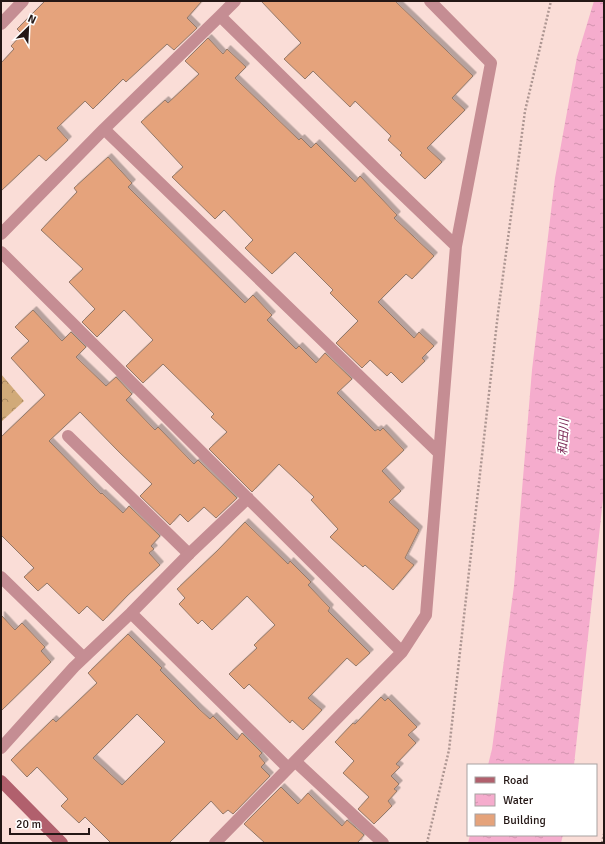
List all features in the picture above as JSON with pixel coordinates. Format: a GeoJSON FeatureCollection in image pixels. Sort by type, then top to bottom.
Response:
{"type":"FeatureCollection","features":[{"type":"Feature","properties":{"kind":"street"},"geometry":{"type":"LineString","coordinates":[[1,24],[23,1]]}},
{"type":"Feature","properties":{"kind":"street"},"geometry":{"type":"LineString","coordinates":[[1,234],[104,129],[235,1]]}},
{"type":"Feature","properties":{"kind":"street"},"geometry":{"type":"LineString","coordinates":[[215,843],[402,652],[426,615],[456,246],[491,62],[430,1]]}},
{"type":"Feature","properties":{"kind":"street"},"geometry":{"type":"LineString","coordinates":[[220,16],[375,169],[456,246]]}},
{"type":"Feature","properties":{"kind":"street"},"geometry":{"type":"LineString","coordinates":[[104,129],[439,454]]}},
{"type":"Feature","properties":{"kind":"street"},"geometry":{"type":"LineString","coordinates":[[1,252],[402,652]]}},
{"type":"Feature","properties":{"kind":"street"},"geometry":{"type":"LineString","coordinates":[[68,436],[189,554]]}},
{"type":"Feature","properties":{"kind":"street"},"geometry":{"type":"LineString","coordinates":[[1,748],[83,657],[131,613],[189,554],[248,498]]}},
{"type":"Feature","properties":{"kind":"street"},"geometry":{"type":"LineString","coordinates":[[1,577],[83,657]]}},
{"type":"Feature","properties":{"kind":"street"},"geometry":{"type":"LineString","coordinates":[[131,613],[292,765],[382,843]]}},
{"type":"Feature","properties":{"kind":"street"},"geometry":{"type":"LineString","coordinates":[[1,781],[62,843]]}},
{"type":"Feature","properties":{"kind":"path"},"geometry":{"type":"LineString","coordinates":[[427,843],[449,750],[498,313],[525,111],[551,1]]}},
{"type":"Feature","properties":{"kind":"path"},"geometry":{"type":"LineString","coordinates":[[602,843],[604,834]]}},
{"type":"Feature","properties":{"kind":"green space"},"geometry":{"type":"Polygon","coordinates":[[[1,374],[24,401],[1,422],[1,374]]]}},
{"type":"Feature","properties":{"kind":"water","name":"和田川"},"geometry":{"type":"Polygon","coordinates":[[[594,1],[604,1],[604,490],[574,764],[488,764],[492,749],[514,586],[532,370],[555,178],[577,57],[594,1]]]}},
{"type":"Feature","properties":{"kind":"water"},"geometry":{"type":"Polygon","coordinates":[[[470,836],[563,836],[561,843],[468,843],[470,836]]]}},
{"type":"Feature","properties":{"kind":"building"},"geometry":{"type":"Polygon","coordinates":[[[45,1],[202,1],[187,18],[197,28],[174,50],[167,44],[126,82],[123,79],[93,109],[85,101],[57,128],[68,140],[46,161],[39,155],[1,191],[1,63],[14,49],[11,46],[22,34],[17,29],[45,1]]]}},
{"type":"Feature","properties":{"kind":"building"},"geometry":{"type":"Polygon","coordinates":[[[261,1],[395,1],[473,76],[452,98],[465,110],[427,148],[442,162],[425,179],[400,155],[402,153],[388,140],[391,136],[355,101],[350,107],[313,71],[305,79],[284,59],[301,43],[261,1]]]}},
{"type":"Feature","properties":{"kind":"building"},"geometry":{"type":"Polygon","coordinates":[[[208,38],[223,54],[227,49],[246,67],[235,78],[299,140],[301,138],[311,148],[316,143],[355,182],[360,176],[397,215],[394,218],[434,256],[412,279],[406,274],[378,302],[414,338],[419,332],[434,346],[422,358],[425,361],[402,383],[391,372],[387,376],[370,360],[362,368],[336,343],[358,321],[330,293],[333,290],[295,252],[272,274],[245,248],[253,240],[224,210],[215,219],[172,177],[183,167],[141,122],[165,100],[168,103],[199,74],[185,61],[208,38]]]}},
{"type":"Feature","properties":{"kind":"building"},"geometry":{"type":"Polygon","coordinates":[[[108,157],[132,183],[128,187],[245,303],[253,295],[272,315],[267,320],[296,349],[299,346],[316,363],[325,353],[352,379],[337,393],[375,431],[378,429],[380,431],[383,428],[404,450],[382,471],[401,491],[389,502],[419,530],[405,558],[414,565],[393,590],[365,565],[363,567],[330,537],[338,529],[311,500],[314,497],[279,464],[252,492],[209,449],[227,432],[211,417],[214,414],[163,364],[143,383],[126,366],[153,340],[124,310],[97,337],[82,322],[95,309],[69,282],[83,269],[41,230],[77,192],[74,188],[108,157]]]}},
{"type":"Feature","properties":{"kind":"building"},"geometry":{"type":"Polygon","coordinates":[[[33,310],[62,341],[71,332],[86,347],[76,357],[106,386],[116,377],[132,394],[126,400],[155,430],[158,427],[194,464],[198,460],[237,498],[216,518],[204,507],[188,522],[180,514],[170,525],[140,496],[152,484],[80,412],[49,441],[101,494],[102,493],[123,513],[129,506],[160,536],[151,546],[154,549],[149,553],[160,565],[103,621],[87,606],[79,614],[47,583],[38,591],[24,577],[34,568],[1,535],[1,437],[45,395],[11,358],[29,341],[15,327],[33,310]]]}},
{"type":"Feature","properties":{"kind":"building"},"geometry":{"type":"Polygon","coordinates":[[[245,522],[288,564],[290,561],[311,582],[308,585],[330,608],[328,611],[370,653],[356,666],[347,658],[308,698],[322,710],[303,730],[292,720],[290,723],[249,684],[244,689],[229,674],[257,648],[254,645],[275,625],[247,596],[212,630],[202,620],[198,624],[179,604],[185,598],[177,589],[245,522]]]}},
{"type":"Feature","properties":{"kind":"building"},"geometry":{"type":"Polygon","coordinates":[[[1,615],[15,630],[22,623],[45,647],[41,651],[51,662],[1,711],[1,615]]]}},
{"type":"Feature","properties":{"kind":"building"},"geometry":{"type":"Polygon","coordinates":[[[128,634],[162,668],[160,670],[210,719],[213,716],[237,740],[242,733],[262,753],[259,756],[265,763],[261,767],[270,776],[233,814],[228,810],[223,814],[211,801],[169,843],[111,843],[85,817],[79,823],[61,806],[68,799],[37,767],[27,777],[11,760],[53,719],[56,722],[97,683],[88,673],[128,634]],[[137,714],[93,758],[122,785],[165,742],[137,714]]]}},
{"type":"Feature","properties":{"kind":"building"},"geometry":{"type":"Polygon","coordinates":[[[381,697],[385,701],[388,698],[417,727],[408,735],[416,743],[396,764],[400,767],[391,776],[399,784],[394,789],[397,791],[388,801],[392,806],[374,824],[358,809],[369,797],[343,773],[354,761],[335,742],[381,697]]]}},
{"type":"Feature","properties":{"kind":"building"},"geometry":{"type":"Polygon","coordinates":[[[281,787],[298,804],[308,793],[342,826],[347,820],[364,835],[358,842],[359,843],[265,843],[244,824],[281,787]]]}}]}
